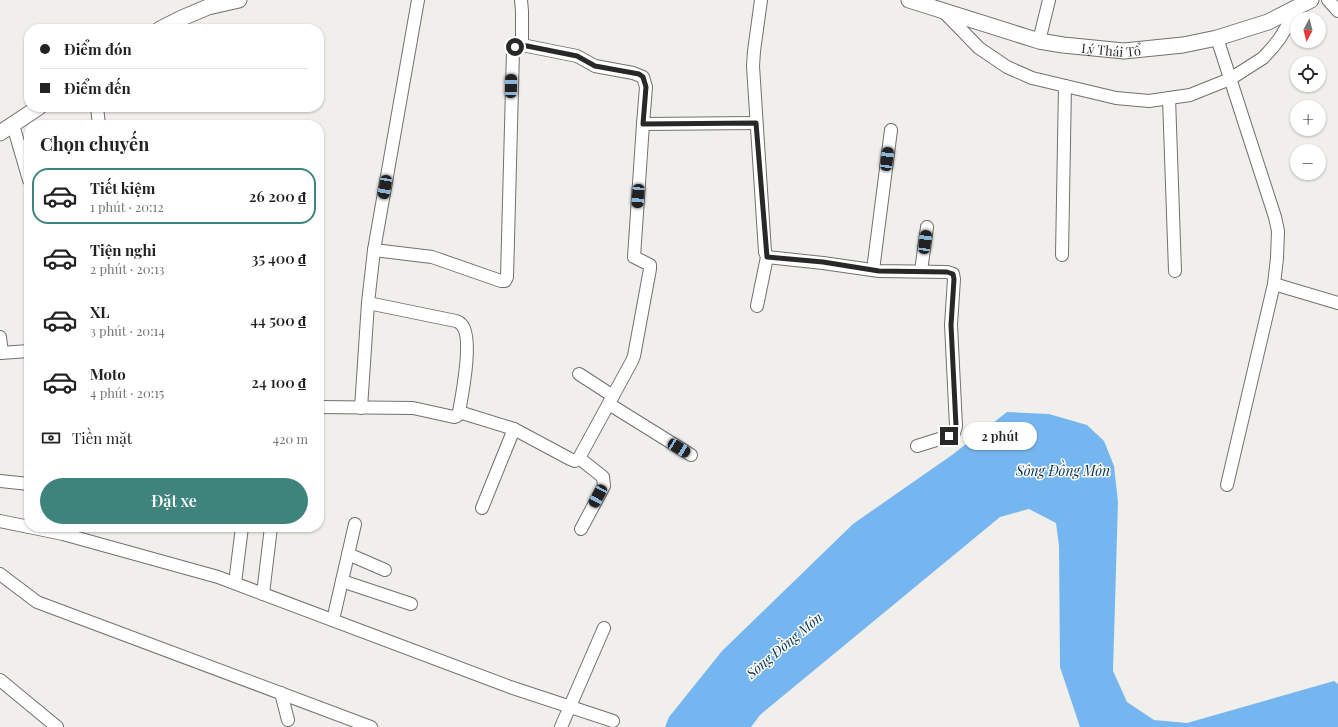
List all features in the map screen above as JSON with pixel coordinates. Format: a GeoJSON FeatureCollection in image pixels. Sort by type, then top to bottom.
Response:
{"type":"FeatureCollection","features":[{"type":"Feature","properties":{"kind":"main road"},"geometry":{"type":"LineString","coordinates":[[170,24],[207,4],[239,0]]}},
{"type":"Feature","properties":{"kind":"main road","name":"Lý Thái Tổ"},"geometry":{"type":"LineString","coordinates":[[909,0],[1039,41],[1124,51],[1183,45],[1217,38],[1268,22],[1305,3]]}},
{"type":"Feature","properties":{"kind":"main road"},"geometry":{"type":"LineString","coordinates":[[0,133],[31,112]]}},
{"type":"Feature","properties":{"kind":"street"},"geometry":{"type":"LineString","coordinates":[[361,408],[368,303],[374,250],[418,0]]}},
{"type":"Feature","properties":{"kind":"street"},"geometry":{"type":"LineString","coordinates":[[521,0],[522,45]]}},
{"type":"Feature","properties":{"kind":"street"},"geometry":{"type":"LineString","coordinates":[[757,306],[767,257],[753,66],[761,0]]}},
{"type":"Feature","properties":{"kind":"street"},"geometry":{"type":"LineString","coordinates":[[1039,41],[1049,0]]}},
{"type":"Feature","properties":{"kind":"street"},"geometry":{"type":"LineString","coordinates":[[1328,0],[1338,11]]}},
{"type":"Feature","properties":{"kind":"street"},"geometry":{"type":"LineString","coordinates":[[944,12],[979,48],[1006,67],[1032,78],[1065,86],[1116,98],[1149,101],[1190,95],[1230,80],[1263,58],[1280,38],[1305,3]]}},
{"type":"Feature","properties":{"kind":"street"},"geometry":{"type":"LineString","coordinates":[[1217,38],[1267,191],[1278,231],[1274,284],[1227,485]]}},
{"type":"Feature","properties":{"kind":"street"},"geometry":{"type":"LineString","coordinates":[[374,250],[432,257],[505,281],[507,277],[512,54],[515,47],[522,45],[577,56],[595,66],[633,73],[643,77],[646,87],[634,257],[650,265],[650,269],[634,356],[611,400],[579,458],[575,460],[570,459],[514,429],[459,412]]}},
{"type":"Feature","properties":{"kind":"street"},"geometry":{"type":"LineString","coordinates":[[1062,255],[1065,86]]}},
{"type":"Feature","properties":{"kind":"street"},"geometry":{"type":"LineString","coordinates":[[1169,98],[1175,271]]}},
{"type":"Feature","properties":{"kind":"street"},"geometry":{"type":"LineString","coordinates":[[643,124],[756,123]]}},
{"type":"Feature","properties":{"kind":"street"},"geometry":{"type":"LineString","coordinates":[[13,124],[24,162]]}},
{"type":"Feature","properties":{"kind":"street"},"geometry":{"type":"LineString","coordinates":[[873,270],[891,130]]}},
{"type":"Feature","properties":{"kind":"street"},"geometry":{"type":"LineString","coordinates":[[921,271],[927,227]]}},
{"type":"Feature","properties":{"kind":"street"},"geometry":{"type":"LineString","coordinates":[[767,257],[823,262],[873,270],[947,272],[953,274],[951,325],[956,426],[954,433],[949,436],[917,446]]}},
{"type":"Feature","properties":{"kind":"street"},"geometry":{"type":"LineString","coordinates":[[1274,284],[1338,303]]}},
{"type":"Feature","properties":{"kind":"street"},"geometry":{"type":"LineString","coordinates":[[324,407],[413,408],[454,417],[457,416],[459,412],[468,353],[464,328],[461,324],[456,321],[368,303]]}},
{"type":"Feature","properties":{"kind":"street"},"geometry":{"type":"LineString","coordinates":[[0,337],[1,353],[24,351]]}},
{"type":"Feature","properties":{"kind":"street"},"geometry":{"type":"LineString","coordinates":[[579,374],[611,400],[691,455]]}},
{"type":"Feature","properties":{"kind":"street"},"geometry":{"type":"LineString","coordinates":[[482,508],[514,429]]}},
{"type":"Feature","properties":{"kind":"street"},"geometry":{"type":"LineString","coordinates":[[579,458],[603,477],[604,481],[604,486],[581,528]]}},
{"type":"Feature","properties":{"kind":"street"},"geometry":{"type":"LineString","coordinates":[[0,481],[24,483]]}},
{"type":"Feature","properties":{"kind":"street"},"geometry":{"type":"LineString","coordinates":[[0,521],[24,526]]}},
{"type":"Feature","properties":{"kind":"street"},"geometry":{"type":"LineString","coordinates":[[333,620],[355,524]]}},
{"type":"Feature","properties":{"kind":"street"},"geometry":{"type":"LineString","coordinates":[[53,532],[218,577],[510,687],[613,721]]}},
{"type":"Feature","properties":{"kind":"street"},"geometry":{"type":"LineString","coordinates":[[235,583],[241,532]]}},
{"type":"Feature","properties":{"kind":"street"},"geometry":{"type":"LineString","coordinates":[[263,594],[270,532]]}},
{"type":"Feature","properties":{"kind":"street"},"geometry":{"type":"LineString","coordinates":[[348,554],[385,570]]}},
{"type":"Feature","properties":{"kind":"street"},"geometry":{"type":"LineString","coordinates":[[0,574],[37,602],[371,727]]}},
{"type":"Feature","properties":{"kind":"street"},"geometry":{"type":"LineString","coordinates":[[342,581],[411,604]]}},
{"type":"Feature","properties":{"kind":"street"},"geometry":{"type":"LineString","coordinates":[[561,727],[604,628]]}},
{"type":"Feature","properties":{"kind":"street"},"geometry":{"type":"LineString","coordinates":[[0,680],[56,727]]}},
{"type":"Feature","properties":{"kind":"street"},"geometry":{"type":"LineString","coordinates":[[281,693],[288,720]]}},
{"type":"Feature","properties":{"kind":"water","name":"Sông Đồng Môn"},"geometry":{"type":"Polygon","coordinates":[[[1007,412],[1049,414],[1087,425],[1104,441],[1114,466],[1118,502],[1113,671],[1127,702],[1154,720],[1187,723],[1334,681],[1338,684],[1338,727],[1080,727],[1060,667],[1059,546],[1056,523],[1029,509],[1000,517],[760,715],[751,727],[665,727],[669,717],[722,651],[853,524],[952,455],[1007,412]]]}},
{"type":"Feature","properties":{"kind":"route"},"geometry":{"type":"LineString","coordinates":[[515,47],[522,45],[577,56],[595,66],[639,74],[646,81],[643,124],[756,123],[765,252],[767,257],[823,262],[879,271],[947,272],[953,274],[951,325],[956,426],[954,433],[949,436]]}}]}
